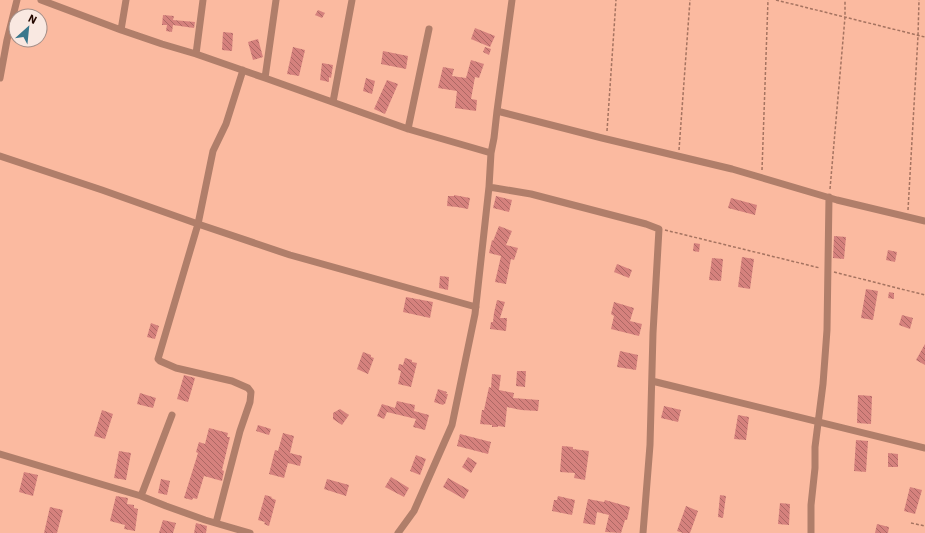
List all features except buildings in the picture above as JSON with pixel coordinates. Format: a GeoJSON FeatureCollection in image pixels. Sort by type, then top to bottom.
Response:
{"type":"FeatureCollection","features":[{"type":"Feature","properties":{"kind":"street"},"geometry":{"type":"LineString","coordinates":[[0,75],[17,0]]}},
{"type":"Feature","properties":{"kind":"street"},"geometry":{"type":"LineString","coordinates":[[41,0],[121,30],[243,70],[408,129],[491,152]]}},
{"type":"Feature","properties":{"kind":"street"},"geometry":{"type":"LineString","coordinates":[[121,30],[126,0]]}},
{"type":"Feature","properties":{"kind":"street"},"geometry":{"type":"LineString","coordinates":[[196,54],[204,0]]}},
{"type":"Feature","properties":{"kind":"street"},"geometry":{"type":"LineString","coordinates":[[265,78],[276,0]]}},
{"type":"Feature","properties":{"kind":"street"},"geometry":{"type":"LineString","coordinates":[[333,102],[352,0]]}},
{"type":"Feature","properties":{"kind":"street"},"geometry":{"type":"LineString","coordinates":[[402,531],[414,511],[452,425],[476,307],[489,186],[491,152],[512,0]]}},
{"type":"Feature","properties":{"kind":"street"},"geometry":{"type":"LineString","coordinates":[[408,129],[429,30]]}},
{"type":"Feature","properties":{"kind":"street"},"geometry":{"type":"LineString","coordinates":[[216,523],[240,431],[250,402],[251,392],[248,388],[232,381],[176,368],[158,359],[198,224],[213,151],[226,124],[243,70]]}},
{"type":"Feature","properties":{"kind":"street"},"geometry":{"type":"LineString","coordinates":[[497,111],[732,169],[830,197],[925,221]]}},
{"type":"Feature","properties":{"kind":"street"},"geometry":{"type":"LineString","coordinates":[[0,156],[290,255],[476,307]]}},
{"type":"Feature","properties":{"kind":"street"},"geometry":{"type":"LineString","coordinates":[[489,186],[531,194],[646,224],[659,229],[650,445],[643,533]]}},
{"type":"Feature","properties":{"kind":"street"},"geometry":{"type":"LineString","coordinates":[[811,533],[811,505],[815,468],[815,447],[827,330],[830,197]]}},
{"type":"Feature","properties":{"kind":"street"},"geometry":{"type":"LineString","coordinates":[[652,381],[925,448]]}},
{"type":"Feature","properties":{"kind":"street"},"geometry":{"type":"LineString","coordinates":[[141,496],[172,415]]}},
{"type":"Feature","properties":{"kind":"street"},"geometry":{"type":"LineString","coordinates":[[0,454],[141,496],[216,523],[250,533]]}},
{"type":"Feature","properties":{"kind":"path"},"geometry":{"type":"LineString","coordinates":[[607,131],[616,0]]}},
{"type":"Feature","properties":{"kind":"path"},"geometry":{"type":"LineString","coordinates":[[679,156],[690,0]]}},
{"type":"Feature","properties":{"kind":"path"},"geometry":{"type":"LineString","coordinates":[[762,172],[768,0]]}},
{"type":"Feature","properties":{"kind":"path"},"geometry":{"type":"LineString","coordinates":[[776,0],[925,38]]}},
{"type":"Feature","properties":{"kind":"path"},"geometry":{"type":"LineString","coordinates":[[830,189],[845,17],[845,0]]}},
{"type":"Feature","properties":{"kind":"path"},"geometry":{"type":"LineString","coordinates":[[908,210],[919,0]]}},
{"type":"Feature","properties":{"kind":"path"},"geometry":{"type":"LineString","coordinates":[[661,229],[925,295]]}},
{"type":"Feature","properties":{"kind":"path"},"geometry":{"type":"LineString","coordinates":[[911,523],[925,526]]}}]}
